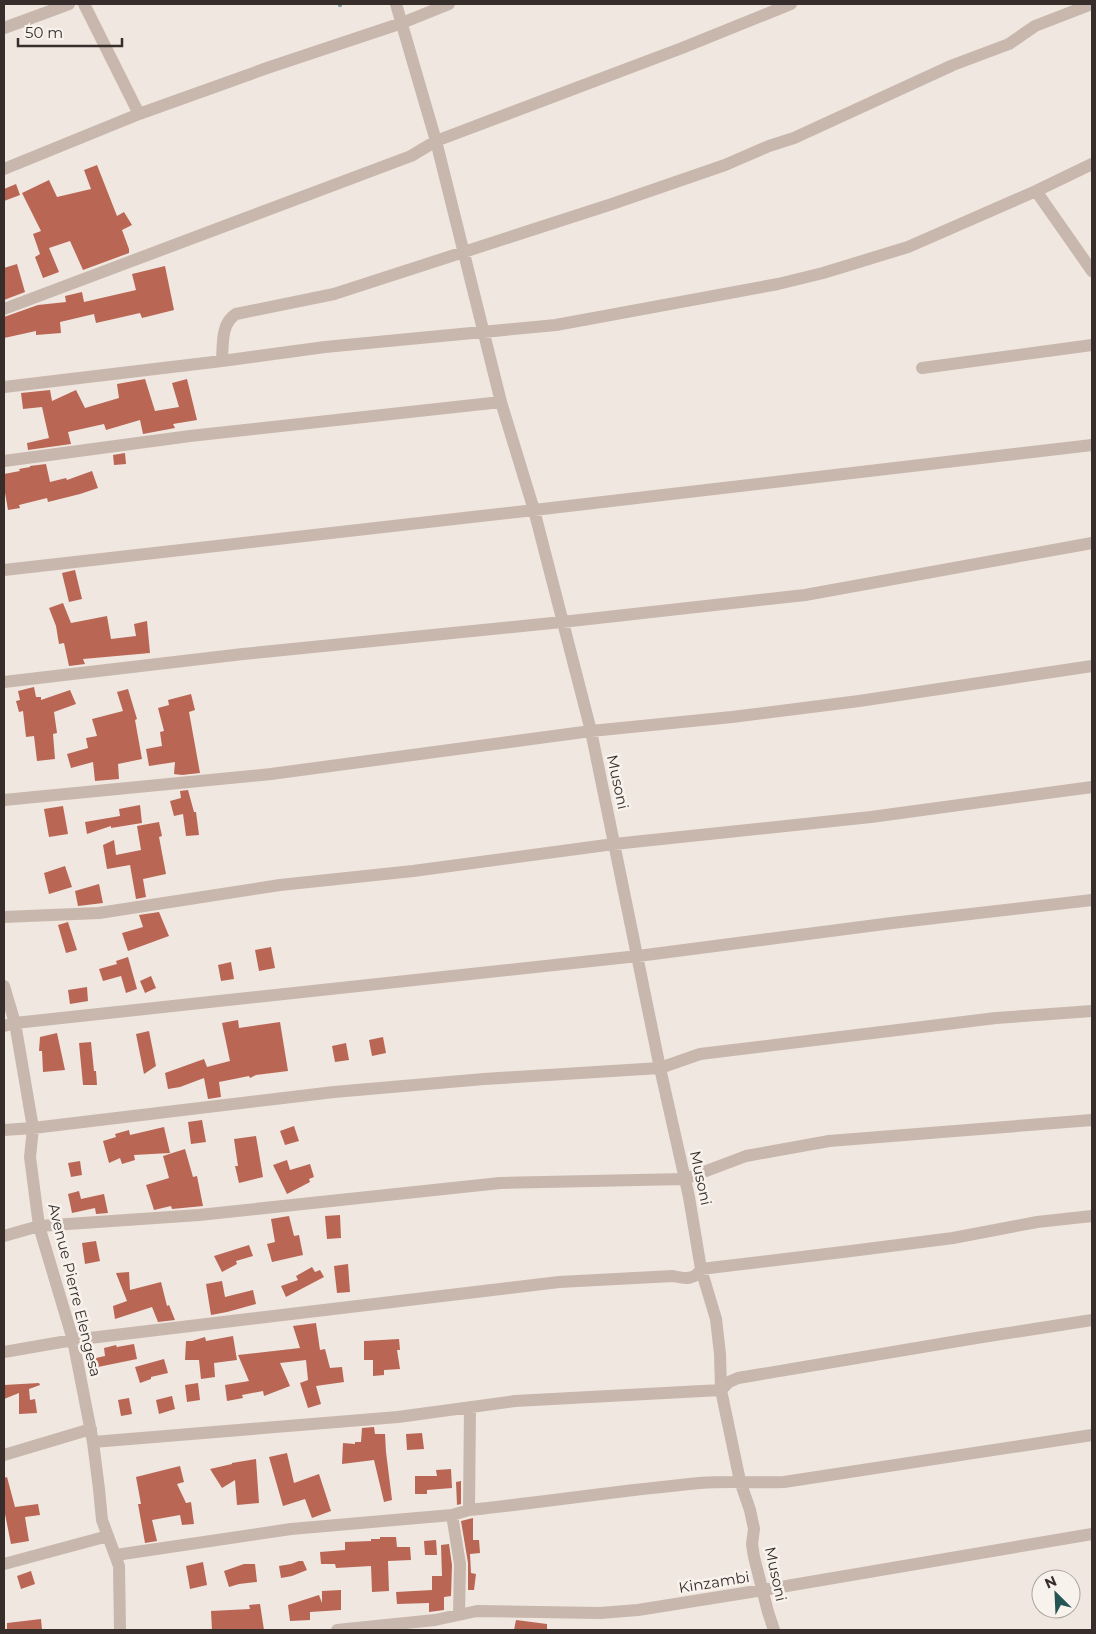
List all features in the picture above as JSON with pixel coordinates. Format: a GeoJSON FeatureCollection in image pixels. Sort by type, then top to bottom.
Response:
{"type":"FeatureCollection","features":[{"type":"Feature","properties":{"kind":"street"},"geometry":{"type":"LineString","coordinates":[[4,28],[69,4]]}},
{"type":"Feature","properties":{"kind":"street"},"geometry":{"type":"LineString","coordinates":[[84,4],[139,114]]}},
{"type":"Feature","properties":{"kind":"street","name":"Musoni"},"geometry":{"type":"LineString","coordinates":[[396,4],[436,141],[501,402],[534,510],[591,731],[660,1068],[689,1197],[702,1268],[716,1319],[720,1354],[721,1390],[740,1481],[754,1529],[752,1544],[754,1557],[774,1630]]}},
{"type":"Feature","properties":{"kind":"street"},"geometry":{"type":"LineString","coordinates":[[4,169],[139,114],[270,67],[402,23],[449,4]]}},
{"type":"Feature","properties":{"kind":"street"},"geometry":{"type":"LineString","coordinates":[[4,309],[411,156],[436,141],[791,4]]}},
{"type":"Feature","properties":{"kind":"street"},"geometry":{"type":"LineString","coordinates":[[222,361],[225,326],[230,318],[236,314],[334,294],[621,201],[725,165],[794,138],[953,65],[1009,44],[1034,26],[1092,4]]}},
{"type":"Feature","properties":{"kind":"street"},"geometry":{"type":"LineString","coordinates":[[4,387],[325,347],[556,325],[778,284],[823,273],[908,247],[1036,192],[1092,164]]}},
{"type":"Feature","properties":{"kind":"street"},"geometry":{"type":"LineString","coordinates":[[1036,192],[1092,271]]}},
{"type":"Feature","properties":{"kind":"street"},"geometry":{"type":"LineString","coordinates":[[922,368],[1092,345]]}},
{"type":"Feature","properties":{"kind":"street"},"geometry":{"type":"LineString","coordinates":[[4,461],[190,436],[501,402]]}},
{"type":"Feature","properties":{"kind":"street"},"geometry":{"type":"LineString","coordinates":[[4,570],[1092,445]]}},
{"type":"Feature","properties":{"kind":"street"},"geometry":{"type":"LineString","coordinates":[[4,682],[243,654],[562,622],[804,595],[1092,543]]}},
{"type":"Feature","properties":{"kind":"street"},"geometry":{"type":"LineString","coordinates":[[4,800],[271,774],[591,731],[732,717],[840,703],[1092,666]]}},
{"type":"Feature","properties":{"kind":"street"},"geometry":{"type":"LineString","coordinates":[[4,917],[99,913],[280,885],[413,872],[614,844],[871,817],[1092,787]]}},
{"type":"Feature","properties":{"kind":"street"},"geometry":{"type":"LineString","coordinates":[[9,1024],[638,956],[892,923],[1092,900]]}},
{"type":"Feature","properties":{"kind":"street","name":"Avenue Pierre Elengesa"},"geometry":{"type":"LineString","coordinates":[[4,986],[9,1024],[33,1128],[30,1157],[39,1226],[73,1340],[92,1435],[100,1489],[100,1512],[120,1569],[120,1630]]}},
{"type":"Feature","properties":{"kind":"street"},"geometry":{"type":"LineString","coordinates":[[4,1130],[334,1092],[484,1079],[660,1068],[700,1054],[996,1018],[1092,1011]]}},
{"type":"Feature","properties":{"kind":"street"},"geometry":{"type":"LineString","coordinates":[[4,1236],[39,1226],[200,1215],[500,1183],[685,1179],[746,1156],[829,1141],[1092,1120]]}},
{"type":"Feature","properties":{"kind":"street"},"geometry":{"type":"LineString","coordinates":[[4,1352],[73,1340],[559,1282],[673,1276],[691,1278],[698,1275],[702,1268],[852,1252],[953,1238],[1037,1222],[1092,1216]]}},
{"type":"Feature","properties":{"kind":"street"},"geometry":{"type":"LineString","coordinates":[[4,1455],[92,1435],[398,1416],[515,1401],[721,1390],[729,1382],[738,1378],[1092,1320]]}},
{"type":"Feature","properties":{"kind":"street"},"geometry":{"type":"LineString","coordinates":[[469,1510],[470,1407]]}},
{"type":"Feature","properties":{"kind":"street"},"geometry":{"type":"LineString","coordinates":[[116,1555],[292,1528],[452,1515],[469,1510],[700,1483],[740,1481],[761,1483],[784,1482],[1092,1435]]}},
{"type":"Feature","properties":{"kind":"street"},"geometry":{"type":"LineString","coordinates":[[452,1515],[460,1564],[459,1614]]}},
{"type":"Feature","properties":{"kind":"street","name":"Kinzambi"},"geometry":{"type":"LineString","coordinates":[[337,1630],[434,1620],[477,1611],[600,1613],[638,1610],[1092,1534]]}},
{"type":"Feature","properties":{"kind":"street"},"geometry":{"type":"LineString","coordinates":[[4,1564],[108,1536]]}},
{"type":"Feature","properties":{"kind":"building"},"geometry":{"type":"Polygon","coordinates":[[[97,165],[117,216],[124,212],[132,225],[122,230],[129,253],[83,270],[70,241],[49,248],[59,272],[43,278],[35,257],[40,254],[33,234],[41,231],[22,193],[49,180],[57,197],[91,189],[84,170],[97,165]]]}},
{"type":"Feature","properties":{"kind":"building"},"geometry":{"type":"Polygon","coordinates":[[[16,184],[20,195],[4,201],[4,189],[16,184]]]}},
{"type":"Feature","properties":{"kind":"building"},"geometry":{"type":"Polygon","coordinates":[[[17,264],[25,292],[4,300],[4,268],[17,264]]]}},
{"type":"Feature","properties":{"kind":"building"},"geometry":{"type":"Polygon","coordinates":[[[165,266],[174,310],[142,318],[140,313],[96,323],[94,314],[60,322],[61,333],[36,335],[36,331],[4,338],[4,317],[38,305],[66,302],[65,296],[82,292],[84,302],[136,290],[132,274],[165,266]]]}},
{"type":"Feature","properties":{"kind":"building"},"geometry":{"type":"Polygon","coordinates":[[[145,379],[155,411],[179,407],[172,383],[187,379],[197,420],[173,424],[175,428],[143,434],[140,420],[106,430],[104,424],[68,432],[71,444],[28,450],[27,443],[49,438],[42,407],[23,409],[21,393],[50,390],[52,401],[76,390],[85,408],[119,398],[117,384],[145,379]]]}},
{"type":"Feature","properties":{"kind":"building"},"geometry":{"type":"Polygon","coordinates":[[[125,453],[126,464],[114,465],[113,455],[125,453]]]}},
{"type":"Feature","properties":{"kind":"building"},"geometry":{"type":"Polygon","coordinates":[[[46,464],[50,482],[66,478],[67,480],[92,471],[98,488],[48,502],[47,498],[19,505],[20,508],[8,510],[4,474],[20,471],[19,469],[30,466],[46,464]]]}},
{"type":"Feature","properties":{"kind":"building"},"geometry":{"type":"Polygon","coordinates":[[[75,570],[82,599],[69,602],[62,573],[75,570]]]}},
{"type":"Feature","properties":{"kind":"building"},"geometry":{"type":"Polygon","coordinates":[[[63,603],[71,623],[107,616],[111,639],[136,636],[134,624],[147,621],[150,653],[83,659],[85,664],[69,666],[64,643],[59,644],[56,626],[49,608],[63,603]]]}},
{"type":"Feature","properties":{"kind":"building"},"geometry":{"type":"Polygon","coordinates":[[[34,687],[36,697],[41,697],[41,700],[70,690],[76,704],[54,712],[57,733],[53,734],[55,759],[37,761],[34,736],[26,737],[23,711],[19,712],[16,701],[20,700],[18,691],[34,687]]]}},
{"type":"Feature","properties":{"kind":"building"},"geometry":{"type":"Polygon","coordinates":[[[128,689],[137,719],[135,720],[142,759],[118,764],[119,779],[95,781],[93,762],[71,768],[67,754],[88,748],[86,738],[97,736],[92,719],[123,711],[117,692],[128,689]]]}},
{"type":"Feature","properties":{"kind":"building"},"geometry":{"type":"Polygon","coordinates":[[[191,694],[195,710],[189,712],[200,773],[174,774],[175,762],[149,766],[146,749],[162,746],[160,732],[164,731],[158,708],[169,705],[168,700],[191,694]]]}},
{"type":"Feature","properties":{"kind":"building"},"geometry":{"type":"Polygon","coordinates":[[[188,790],[194,812],[196,812],[199,835],[186,836],[183,814],[174,816],[170,801],[181,798],[180,791],[188,790]]]}},
{"type":"Feature","properties":{"kind":"building"},"geometry":{"type":"Polygon","coordinates":[[[140,805],[142,823],[111,828],[111,826],[87,834],[85,822],[120,816],[119,809],[140,805]]]}},
{"type":"Feature","properties":{"kind":"building"},"geometry":{"type":"Polygon","coordinates":[[[63,806],[68,834],[49,837],[44,809],[63,806]]]}},
{"type":"Feature","properties":{"kind":"building"},"geometry":{"type":"Polygon","coordinates":[[[159,822],[162,836],[159,837],[166,874],[143,879],[146,897],[136,899],[130,865],[107,869],[103,845],[114,840],[116,855],[141,850],[137,826],[159,822]]]}},
{"type":"Feature","properties":{"kind":"building"},"geometry":{"type":"Polygon","coordinates":[[[65,866],[72,887],[49,894],[44,873],[65,866]]]}},
{"type":"Feature","properties":{"kind":"building"},"geometry":{"type":"Polygon","coordinates":[[[99,884],[103,903],[78,906],[75,891],[99,884]]]}},
{"type":"Feature","properties":{"kind":"building"},"geometry":{"type":"Polygon","coordinates":[[[159,912],[169,936],[128,951],[122,933],[143,927],[139,915],[159,912]]]}},
{"type":"Feature","properties":{"kind":"building"},"geometry":{"type":"Polygon","coordinates":[[[68,922],[77,950],[66,953],[58,925],[68,922]]]}},
{"type":"Feature","properties":{"kind":"building"},"geometry":{"type":"Polygon","coordinates":[[[271,947],[275,968],[259,971],[255,950],[271,947]]]}},
{"type":"Feature","properties":{"kind":"building"},"geometry":{"type":"Polygon","coordinates":[[[128,957],[137,989],[126,993],[121,976],[103,981],[99,969],[117,964],[116,961],[128,957]]]}},
{"type":"Feature","properties":{"kind":"building"},"geometry":{"type":"Polygon","coordinates":[[[231,962],[234,979],[221,981],[218,965],[231,962]]]}},
{"type":"Feature","properties":{"kind":"building"},"geometry":{"type":"Polygon","coordinates":[[[151,976],[156,988],[145,993],[140,981],[151,976]]]}},
{"type":"Feature","properties":{"kind":"building"},"geometry":{"type":"Polygon","coordinates":[[[87,987],[88,1001],[70,1004],[68,990],[87,987]]]}},
{"type":"Feature","properties":{"kind":"building"},"geometry":{"type":"Polygon","coordinates":[[[238,1020],[239,1028],[280,1022],[288,1071],[219,1082],[221,1097],[208,1099],[204,1078],[180,1087],[168,1089],[165,1073],[204,1059],[207,1067],[230,1061],[222,1023],[238,1020]]]}},
{"type":"Feature","properties":{"kind":"building"},"geometry":{"type":"Polygon","coordinates":[[[149,1031],[156,1066],[144,1074],[136,1034],[149,1031]]]}},
{"type":"Feature","properties":{"kind":"building"},"geometry":{"type":"Polygon","coordinates":[[[57,1033],[65,1070],[43,1072],[42,1051],[39,1051],[40,1037],[57,1033]]]}},
{"type":"Feature","properties":{"kind":"building"},"geometry":{"type":"Polygon","coordinates":[[[383,1037],[386,1053],[372,1056],[369,1040],[383,1037]]]}},
{"type":"Feature","properties":{"kind":"building"},"geometry":{"type":"Polygon","coordinates":[[[91,1042],[97,1085],[83,1085],[79,1043],[91,1042]]]}},
{"type":"Feature","properties":{"kind":"building"},"geometry":{"type":"Polygon","coordinates":[[[346,1043],[349,1060],[335,1062],[332,1046],[346,1043]]]}},
{"type":"Feature","properties":{"kind":"building"},"geometry":{"type":"Polygon","coordinates":[[[202,1120],[206,1142],[191,1144],[188,1122],[202,1120]]]}},
{"type":"Feature","properties":{"kind":"building"},"geometry":{"type":"Polygon","coordinates":[[[294,1126],[299,1141],[285,1145],[280,1131],[294,1126]]]}},
{"type":"Feature","properties":{"kind":"building"},"geometry":{"type":"Polygon","coordinates":[[[164,1127],[170,1153],[134,1155],[135,1160],[122,1164],[120,1158],[109,1163],[103,1141],[116,1137],[115,1134],[129,1130],[130,1135],[164,1127]]]}},
{"type":"Feature","properties":{"kind":"building"},"geometry":{"type":"Polygon","coordinates":[[[256,1136],[263,1177],[239,1183],[235,1166],[238,1166],[234,1139],[256,1136]]]}},
{"type":"Feature","properties":{"kind":"building"},"geometry":{"type":"Polygon","coordinates":[[[185,1149],[193,1177],[197,1176],[203,1206],[172,1209],[171,1206],[154,1210],[146,1185],[169,1178],[163,1156],[185,1149]]]}},
{"type":"Feature","properties":{"kind":"building"},"geometry":{"type":"Polygon","coordinates":[[[287,1160],[290,1170],[310,1164],[314,1177],[309,1179],[310,1182],[287,1194],[273,1165],[287,1160]]]}},
{"type":"Feature","properties":{"kind":"building"},"geometry":{"type":"Polygon","coordinates":[[[80,1161],[82,1175],[71,1177],[68,1163],[80,1161]]]}},
{"type":"Feature","properties":{"kind":"building"},"geometry":{"type":"Polygon","coordinates":[[[79,1191],[81,1199],[104,1194],[108,1213],[96,1214],[95,1208],[72,1213],[68,1194],[79,1191]]]}},
{"type":"Feature","properties":{"kind":"building"},"geometry":{"type":"Polygon","coordinates":[[[340,1215],[341,1238],[327,1239],[325,1216],[340,1215]]]}},
{"type":"Feature","properties":{"kind":"building"},"geometry":{"type":"Polygon","coordinates":[[[289,1216],[294,1236],[299,1235],[303,1255],[272,1262],[267,1244],[275,1242],[271,1219],[289,1216]]]}},
{"type":"Feature","properties":{"kind":"building"},"geometry":{"type":"Polygon","coordinates":[[[96,1241],[100,1261],[85,1264],[82,1243],[96,1241]]]}},
{"type":"Feature","properties":{"kind":"building"},"geometry":{"type":"Polygon","coordinates":[[[249,1245],[253,1256],[236,1261],[237,1264],[222,1272],[214,1256],[249,1245]]]}},
{"type":"Feature","properties":{"kind":"building"},"geometry":{"type":"Polygon","coordinates":[[[348,1264],[350,1292],[337,1293],[334,1266],[348,1264]]]}},
{"type":"Feature","properties":{"kind":"building"},"geometry":{"type":"Polygon","coordinates":[[[312,1267],[315,1272],[320,1270],[324,1277],[286,1297],[281,1286],[298,1280],[296,1276],[312,1267]]]}},
{"type":"Feature","properties":{"kind":"building"},"geometry":{"type":"Polygon","coordinates":[[[129,1272],[130,1290],[161,1282],[167,1306],[169,1305],[175,1320],[158,1322],[152,1307],[115,1319],[113,1306],[127,1301],[116,1273],[129,1272]]]}},
{"type":"Feature","properties":{"kind":"building"},"geometry":{"type":"Polygon","coordinates":[[[222,1281],[225,1297],[253,1290],[256,1304],[211,1315],[206,1284],[222,1281]]]}},
{"type":"Feature","properties":{"kind":"building"},"geometry":{"type":"Polygon","coordinates":[[[316,1323],[320,1350],[325,1349],[330,1368],[342,1367],[344,1382],[316,1386],[321,1404],[308,1408],[300,1383],[308,1380],[306,1360],[280,1363],[290,1386],[264,1396],[263,1391],[242,1395],[243,1398],[227,1401],[225,1385],[249,1381],[238,1355],[300,1348],[293,1326],[316,1323]]]}},
{"type":"Feature","properties":{"kind":"building"},"geometry":{"type":"Polygon","coordinates":[[[233,1336],[237,1360],[214,1363],[215,1377],[201,1379],[199,1360],[185,1360],[186,1341],[205,1337],[206,1341],[233,1336]]]}},
{"type":"Feature","properties":{"kind":"building"},"geometry":{"type":"Polygon","coordinates":[[[399,1339],[400,1350],[397,1350],[400,1369],[384,1370],[384,1375],[373,1376],[373,1360],[364,1360],[364,1341],[399,1339]]]}},
{"type":"Feature","properties":{"kind":"building"},"geometry":{"type":"Polygon","coordinates":[[[134,1344],[137,1359],[93,1368],[91,1359],[105,1356],[104,1348],[116,1345],[118,1350],[117,1347],[134,1344]]]}},
{"type":"Feature","properties":{"kind":"building"},"geometry":{"type":"Polygon","coordinates":[[[164,1359],[168,1373],[151,1377],[151,1379],[140,1383],[135,1367],[164,1359]]]}},
{"type":"Feature","properties":{"kind":"building"},"geometry":{"type":"Polygon","coordinates":[[[39,1383],[40,1385],[29,1389],[30,1400],[35,1399],[37,1413],[19,1414],[19,1393],[4,1399],[4,1385],[39,1383]]]}},
{"type":"Feature","properties":{"kind":"building"},"geometry":{"type":"Polygon","coordinates":[[[198,1383],[200,1400],[187,1402],[185,1385],[198,1383]]]}},
{"type":"Feature","properties":{"kind":"building"},"geometry":{"type":"Polygon","coordinates":[[[172,1396],[175,1409],[159,1414],[156,1400],[172,1396]]]}},
{"type":"Feature","properties":{"kind":"building"},"geometry":{"type":"Polygon","coordinates":[[[129,1398],[132,1414],[121,1416],[118,1400],[129,1398]]]}},
{"type":"Feature","properties":{"kind":"building"},"geometry":{"type":"Polygon","coordinates":[[[374,1427],[375,1434],[385,1434],[392,1500],[384,1502],[374,1460],[342,1464],[343,1443],[355,1444],[355,1442],[361,1442],[362,1428],[374,1427]]]}},
{"type":"Feature","properties":{"kind":"building"},"geometry":{"type":"Polygon","coordinates":[[[422,1433],[424,1449],[407,1450],[406,1434],[422,1433]]]}},
{"type":"Feature","properties":{"kind":"building"},"geometry":{"type":"Polygon","coordinates":[[[287,1453],[294,1483],[319,1474],[331,1511],[312,1518],[305,1499],[283,1506],[269,1457],[287,1453]]]}},
{"type":"Feature","properties":{"kind":"building"},"geometry":{"type":"Polygon","coordinates":[[[256,1459],[259,1503],[237,1505],[235,1480],[222,1488],[210,1469],[256,1459]]]}},
{"type":"Feature","properties":{"kind":"building"},"geometry":{"type":"Polygon","coordinates":[[[180,1466],[184,1482],[177,1484],[186,1503],[191,1502],[194,1524],[182,1525],[180,1515],[152,1520],[157,1541],[145,1543],[138,1504],[141,1504],[136,1477],[180,1466]]]}},
{"type":"Feature","properties":{"kind":"building"},"geometry":{"type":"Polygon","coordinates":[[[451,1469],[452,1488],[427,1490],[427,1494],[415,1494],[415,1476],[437,1476],[436,1470],[451,1469]]]}},
{"type":"Feature","properties":{"kind":"building"},"geometry":{"type":"Polygon","coordinates":[[[7,1477],[15,1507],[38,1504],[40,1515],[25,1517],[29,1541],[11,1544],[4,1509],[4,1478],[7,1477]]]}},
{"type":"Feature","properties":{"kind":"building"},"geometry":{"type":"Polygon","coordinates":[[[461,1481],[461,1504],[457,1505],[456,1482],[461,1481]]]}},
{"type":"Feature","properties":{"kind":"building"},"geometry":{"type":"Polygon","coordinates":[[[473,1518],[473,1540],[479,1540],[480,1553],[470,1554],[471,1573],[476,1574],[474,1590],[468,1590],[468,1563],[461,1521],[473,1518]]]}},
{"type":"Feature","properties":{"kind":"building"},"geometry":{"type":"Polygon","coordinates":[[[380,1537],[396,1537],[397,1547],[410,1547],[411,1560],[388,1561],[389,1591],[372,1592],[371,1566],[336,1568],[335,1564],[321,1564],[320,1552],[345,1550],[345,1542],[371,1541],[371,1539],[380,1539],[380,1537]]]}},
{"type":"Feature","properties":{"kind":"building"},"geometry":{"type":"Polygon","coordinates":[[[436,1540],[437,1555],[425,1555],[424,1541],[436,1540]]]}},
{"type":"Feature","properties":{"kind":"building"},"geometry":{"type":"Polygon","coordinates":[[[449,1544],[452,1565],[451,1596],[444,1597],[444,1610],[429,1612],[429,1603],[397,1604],[396,1592],[432,1590],[432,1576],[442,1576],[441,1545],[449,1544]]]}},
{"type":"Feature","properties":{"kind":"building"},"geometry":{"type":"Polygon","coordinates":[[[303,1561],[307,1570],[281,1578],[279,1566],[303,1561]]]}},
{"type":"Feature","properties":{"kind":"building"},"geometry":{"type":"Polygon","coordinates":[[[203,1562],[207,1585],[190,1589],[186,1566],[203,1562]]]}},
{"type":"Feature","properties":{"kind":"building"},"geometry":{"type":"Polygon","coordinates":[[[244,1564],[255,1564],[257,1582],[229,1587],[224,1571],[244,1564]]]}},
{"type":"Feature","properties":{"kind":"building"},"geometry":{"type":"Polygon","coordinates":[[[31,1571],[35,1584],[21,1589],[17,1576],[31,1571]]]}},
{"type":"Feature","properties":{"kind":"building"},"geometry":{"type":"Polygon","coordinates":[[[341,1590],[341,1610],[310,1612],[310,1620],[290,1621],[288,1605],[319,1595],[322,1603],[322,1591],[341,1590]]]}},
{"type":"Feature","properties":{"kind":"building"},"geometry":{"type":"Polygon","coordinates":[[[260,1604],[264,1630],[212,1630],[211,1611],[250,1609],[249,1605],[260,1604]]]}},
{"type":"Feature","properties":{"kind":"building"},"geometry":{"type":"Polygon","coordinates":[[[41,1619],[42,1630],[7,1630],[7,1623],[41,1619]]]}},
{"type":"Feature","properties":{"kind":"building"},"geometry":{"type":"Polygon","coordinates":[[[516,1620],[547,1624],[547,1630],[514,1630],[516,1620]]]}}]}
